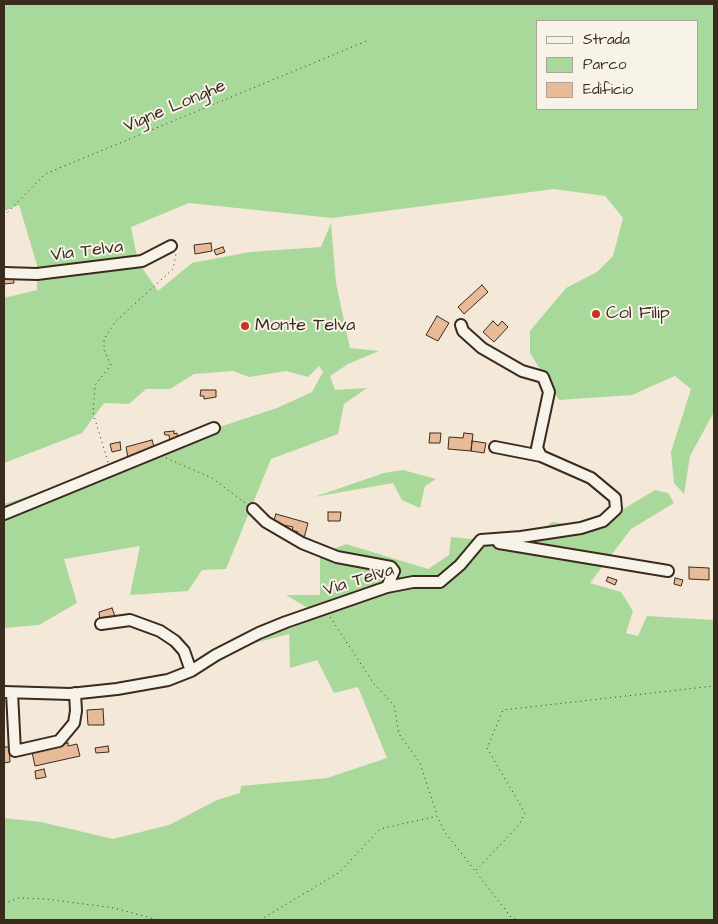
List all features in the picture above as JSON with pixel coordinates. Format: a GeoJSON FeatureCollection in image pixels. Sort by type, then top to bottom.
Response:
{"type":"FeatureCollection","features":[{"type":"Feature","properties":{"kind":"street","name":"Via Telva"},"geometry":{"type":"LineString","coordinates":[[4,273],[37,274],[142,261],[171,246]]}},
{"type":"Feature","properties":{"kind":"street"},"geometry":{"type":"LineString","coordinates":[[461,325],[462,331],[482,348],[522,371],[544,377],[549,392],[537,448],[541,456]]}},
{"type":"Feature","properties":{"kind":"street"},"geometry":{"type":"LineString","coordinates":[[4,514],[214,428]]}},
{"type":"Feature","properties":{"kind":"street"},"geometry":{"type":"LineString","coordinates":[[481,540],[521,537],[582,528],[603,521],[616,509],[614,498],[591,478],[541,456],[495,448]]}},
{"type":"Feature","properties":{"kind":"street"},"geometry":{"type":"LineString","coordinates":[[254,509],[266,522],[302,543],[337,557],[390,566],[394,571],[387,586]]}},
{"type":"Feature","properties":{"kind":"street","name":"Via Telva"},"geometry":{"type":"LineString","coordinates":[[8,693],[75,693],[117,689],[168,680],[191,671],[216,655],[260,633],[387,586],[413,582],[440,582],[460,565],[481,540]]}},
{"type":"Feature","properties":{"kind":"street"},"geometry":{"type":"LineString","coordinates":[[481,540],[668,571]]}},
{"type":"Feature","properties":{"kind":"street"},"geometry":{"type":"LineString","coordinates":[[101,624],[130,620],[160,631],[175,641],[184,652],[191,671]]}},
{"type":"Feature","properties":{"kind":"street"},"geometry":{"type":"LineString","coordinates":[[8,693],[15,751],[60,742],[74,723],[76,711],[75,693]]}},
{"type":"Feature","properties":{"kind":"path","name":"Vigne Longhe"},"geometry":{"type":"LineString","coordinates":[[4,216],[45,174],[369,40]]}},
{"type":"Feature","properties":{"kind":"path"},"geometry":{"type":"LineString","coordinates":[[111,470],[93,413],[95,385],[111,365],[104,350],[104,339],[116,322],[173,269],[176,261],[176,248],[171,246]]}},
{"type":"Feature","properties":{"kind":"path"},"geometry":{"type":"LineString","coordinates":[[159,452],[161,456],[212,478],[254,509]]}},
{"type":"Feature","properties":{"kind":"path"},"geometry":{"type":"LineString","coordinates":[[325,609],[369,677],[394,705],[400,734],[420,763],[437,816],[444,831],[511,917],[519,920]]}},
{"type":"Feature","properties":{"kind":"path"},"geometry":{"type":"LineString","coordinates":[[476,870],[519,825],[525,813],[487,748],[503,710],[714,686]]}},
{"type":"Feature","properties":{"kind":"path"},"geometry":{"type":"LineString","coordinates":[[260,920],[340,872],[380,829],[437,816]]}},
{"type":"Feature","properties":{"kind":"path"},"geometry":{"type":"LineString","coordinates":[[4,904],[18,898],[46,899],[114,908],[158,920]]}},
{"type":"Feature","properties":{"kind":"green space"},"geometry":{"type":"Polygon","coordinates":[[[4,4],[714,4],[714,412],[690,456],[684,494],[674,483],[671,452],[691,389],[675,376],[632,395],[559,400],[530,353],[530,331],[566,288],[597,272],[613,256],[623,218],[605,196],[554,189],[332,218],[189,203],[131,227],[138,262],[158,291],[192,263],[250,252],[321,247],[331,223],[336,283],[350,348],[379,351],[348,364],[330,376],[335,390],[367,388],[344,404],[338,434],[271,459],[226,569],[202,570],[188,591],[130,595],[140,546],[64,559],[77,603],[39,625],[4,628],[4,504],[111,470],[192,436],[277,408],[312,392],[323,372],[319,366],[308,377],[286,371],[249,377],[233,371],[194,374],[170,389],[146,389],[129,404],[104,403],[82,433],[4,463],[4,298],[37,290],[37,265],[19,205],[4,211],[4,4]]]}},
{"type":"Feature","properties":{"kind":"green space"},"geometry":{"type":"Polygon","coordinates":[[[403,470],[436,479],[425,486],[420,508],[402,500],[393,483],[314,497],[384,473],[403,470]]]}},
{"type":"Feature","properties":{"kind":"green space"},"geometry":{"type":"Polygon","coordinates":[[[655,490],[668,493],[674,503],[631,529],[590,583],[621,592],[633,611],[626,633],[638,636],[647,616],[714,620],[714,920],[4,920],[4,818],[41,822],[113,839],[169,825],[217,800],[240,793],[241,786],[327,778],[387,758],[358,687],[334,693],[317,660],[290,668],[289,634],[251,644],[321,616],[286,595],[320,595],[320,554],[346,544],[428,569],[449,555],[451,537],[526,544],[552,522],[574,525],[587,531],[655,490]]]}},
{"type":"Feature","properties":{"kind":"building"},"geometry":{"type":"Polygon","coordinates":[[[211,243],[212,251],[195,254],[194,245],[211,243]]]}},
{"type":"Feature","properties":{"kind":"building"},"geometry":{"type":"Polygon","coordinates":[[[223,247],[225,252],[216,255],[214,250],[223,247]]]}},
{"type":"Feature","properties":{"kind":"building"},"geometry":{"type":"Polygon","coordinates":[[[13,274],[14,283],[4,284],[4,275],[13,274]]]}},
{"type":"Feature","properties":{"kind":"building"},"geometry":{"type":"Polygon","coordinates":[[[482,285],[488,292],[464,314],[458,307],[482,285]]]}},
{"type":"Feature","properties":{"kind":"building"},"geometry":{"type":"Polygon","coordinates":[[[437,316],[449,323],[438,341],[426,335],[437,316]]]}},
{"type":"Feature","properties":{"kind":"building"},"geometry":{"type":"Polygon","coordinates":[[[493,321],[498,326],[502,321],[508,327],[494,342],[483,332],[493,321]]]}},
{"type":"Feature","properties":{"kind":"building"},"geometry":{"type":"Polygon","coordinates":[[[201,390],[216,390],[216,397],[204,399],[204,396],[200,396],[201,390]]]}},
{"type":"Feature","properties":{"kind":"building"},"geometry":{"type":"Polygon","coordinates":[[[174,431],[174,434],[177,433],[178,441],[170,442],[169,435],[165,435],[164,432],[174,431]]]}},
{"type":"Feature","properties":{"kind":"building"},"geometry":{"type":"Polygon","coordinates":[[[430,433],[441,433],[440,443],[429,443],[430,433]]]}},
{"type":"Feature","properties":{"kind":"building"},"geometry":{"type":"Polygon","coordinates":[[[464,433],[473,434],[471,451],[448,449],[449,437],[463,438],[464,433]]]}},
{"type":"Feature","properties":{"kind":"building"},"geometry":{"type":"Polygon","coordinates":[[[152,440],[155,450],[128,458],[126,447],[152,440]]]}},
{"type":"Feature","properties":{"kind":"building"},"geometry":{"type":"Polygon","coordinates":[[[472,441],[486,443],[484,453],[471,451],[472,441]]]}},
{"type":"Feature","properties":{"kind":"building"},"geometry":{"type":"Polygon","coordinates":[[[120,442],[121,450],[112,452],[110,444],[120,442]]]}},
{"type":"Feature","properties":{"kind":"building"},"geometry":{"type":"Polygon","coordinates":[[[328,512],[341,512],[340,521],[328,521],[328,512]]]}},
{"type":"Feature","properties":{"kind":"building"},"geometry":{"type":"Polygon","coordinates":[[[276,514],[308,523],[304,538],[296,536],[298,532],[292,530],[293,527],[273,523],[276,514]]]}},
{"type":"Feature","properties":{"kind":"building"},"geometry":{"type":"Polygon","coordinates":[[[689,567],[709,568],[709,580],[689,579],[689,567]]]}},
{"type":"Feature","properties":{"kind":"building"},"geometry":{"type":"Polygon","coordinates":[[[608,577],[617,580],[615,585],[606,581],[608,577]]]}},
{"type":"Feature","properties":{"kind":"building"},"geometry":{"type":"Polygon","coordinates":[[[675,578],[683,580],[681,586],[674,584],[675,578]]]}},
{"type":"Feature","properties":{"kind":"building"},"geometry":{"type":"Polygon","coordinates":[[[112,608],[116,619],[100,621],[99,612],[112,608]]]}},
{"type":"Feature","properties":{"kind":"building"},"geometry":{"type":"Polygon","coordinates":[[[103,709],[104,725],[88,725],[87,710],[103,709]]]}},
{"type":"Feature","properties":{"kind":"building"},"geometry":{"type":"Polygon","coordinates":[[[68,743],[68,746],[77,744],[80,756],[35,766],[32,752],[68,743]]]}},
{"type":"Feature","properties":{"kind":"building"},"geometry":{"type":"Polygon","coordinates":[[[108,746],[109,752],[96,753],[95,748],[108,746]]]}},
{"type":"Feature","properties":{"kind":"building"},"geometry":{"type":"Polygon","coordinates":[[[4,747],[9,747],[10,762],[4,763],[4,747]]]}},
{"type":"Feature","properties":{"kind":"building"},"geometry":{"type":"Polygon","coordinates":[[[44,769],[46,777],[36,779],[35,771],[44,769]]]}},
{"type":"Feature","properties":{"kind":"place","name":"Col Filip"},"geometry":{"type":"Point","coordinates":[596,314]}},
{"type":"Feature","properties":{"kind":"place","name":"Monte Telva"},"geometry":{"type":"Point","coordinates":[245,326]}}]}
